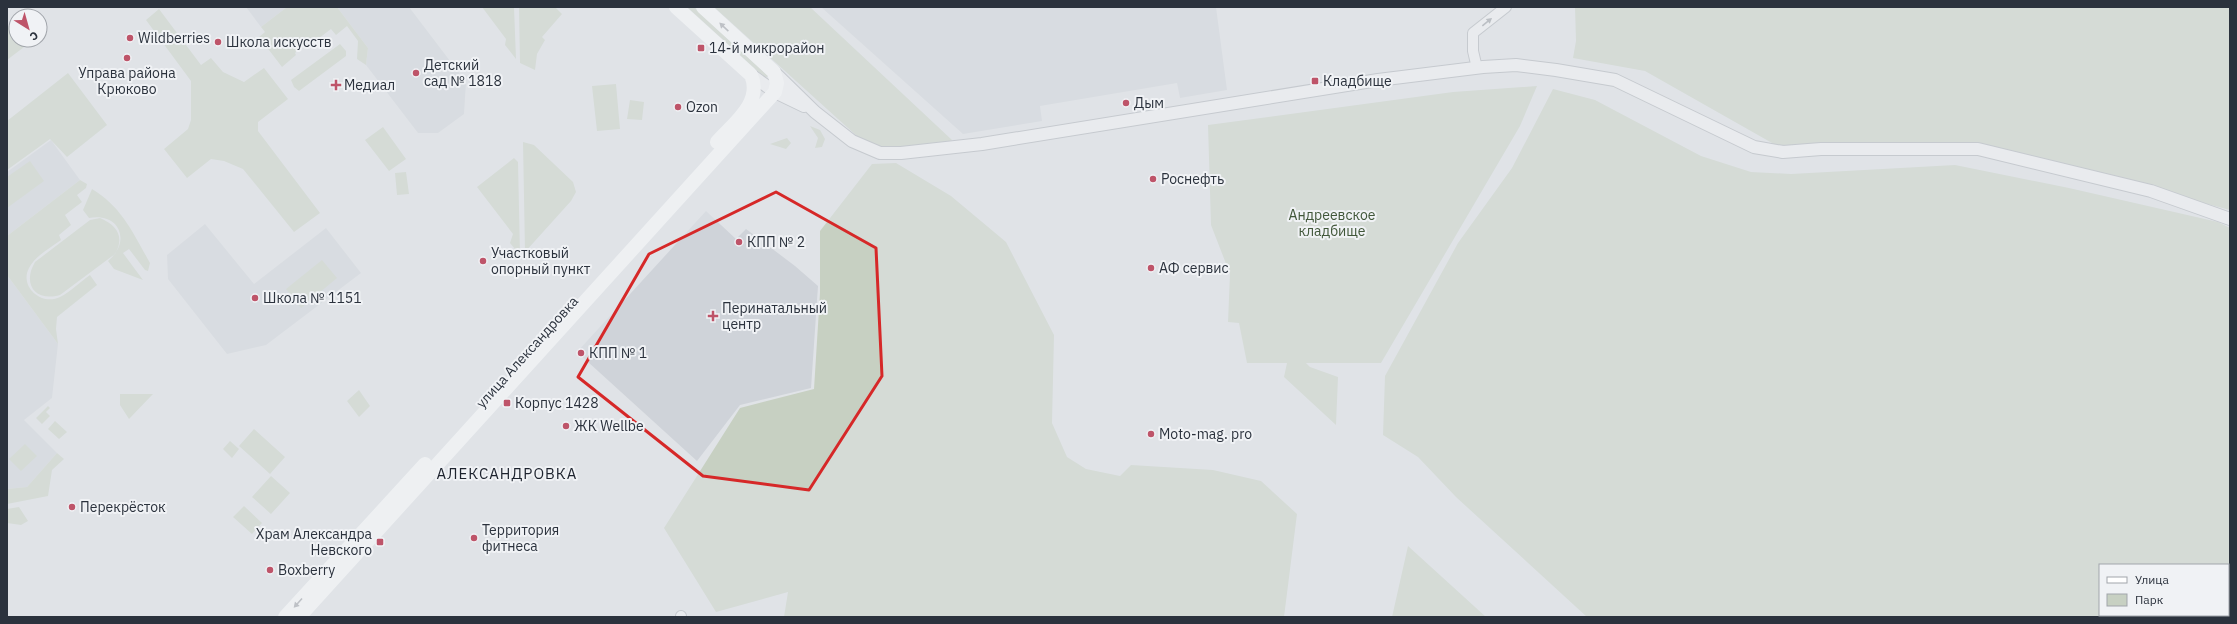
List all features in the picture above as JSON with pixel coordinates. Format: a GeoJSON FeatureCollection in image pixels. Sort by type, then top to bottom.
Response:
{"type":"FeatureCollection","features":[{"type":"Feature","properties":{"kind":"main road"},"geometry":{"type":"LineString","coordinates":[[676,7],[751,75],[755,84],[754,107]]}},
{"type":"Feature","properties":{"kind":"main road"},"geometry":{"type":"LineString","coordinates":[[703,7],[775,83]]}},
{"type":"Feature","properties":{"kind":"main road","name":"улица Александровка"},"geometry":{"type":"LineString","coordinates":[[299,617],[775,83]]}},
{"type":"Feature","properties":{"kind":"main road","name":"улица Александровка"},"geometry":{"type":"LineString","coordinates":[[285,617],[754,107]]}},
{"type":"Feature","properties":{"kind":"street"},"geometry":{"type":"LineString","coordinates":[[1477,68],[1473,51],[1473,33],[1506,7]]}},
{"type":"Feature","properties":{"kind":"street"},"geometry":{"type":"LineString","coordinates":[[751,75],[775,83],[852,141],[880,152],[901,153],[990,142],[1366,82],[1477,68],[1516,65],[1615,80],[1754,147],[1782,152],[1821,149],[1978,149],[2151,191],[2230,219]]}},
{"type":"Feature","properties":{"kind":"street"},"geometry":{"type":"LineString","coordinates":[[775,83],[793,101],[815,112]]}},
{"type":"Feature","properties":{"kind":"street"},"geometry":{"type":"LineString","coordinates":[[754,107],[771,101],[793,101]]}},
{"type":"Feature","properties":{"kind":"highlighted area"},"geometry":{"type":"Polygon","coordinates":[[[776,192],[876,248],[882,376],[809,490],[703,476],[578,377],[649,254],[776,192]]]}},
{"type":"Feature","properties":{"kind":"shaded area"},"geometry":{"type":"Polygon","coordinates":[[[246,7],[287,7],[261,27],[246,7]]]}},
{"type":"Feature","properties":{"kind":"shaded area","name":"Детский сад № 1818"},"geometry":{"type":"Polygon","coordinates":[[[337,7],[409,7],[466,82],[464,114],[438,133],[418,133],[366,65],[368,48],[337,7]]]}},
{"type":"Feature","properties":{"kind":"shaded area"},"geometry":{"type":"Polygon","coordinates":[[[821,7],[1216,7],[1227,90],[1180,98],[1177,83],[1040,106],[1042,121],[963,134],[821,7]]]}},
{"type":"Feature","properties":{"kind":"shaded area"},"geometry":{"type":"Polygon","coordinates":[[[51,140],[80,180],[7,236],[7,172],[51,140]]]}},
{"type":"Feature","properties":{"kind":"shaded area","name":"Перинатальный центр"},"geometry":{"type":"Polygon","coordinates":[[[706,211],[736,239],[746,229],[795,266],[818,286],[811,388],[740,405],[697,461],[577,352],[706,211]]]}},
{"type":"Feature","properties":{"kind":"shaded area","name":"Школа № 1151"},"geometry":{"type":"Polygon","coordinates":[[[205,224],[254,284],[326,228],[361,273],[266,345],[227,354],[168,279],[167,255],[205,224]]]}},
{"type":"Feature","properties":{"kind":"shaded area"},"geometry":{"type":"Polygon","coordinates":[[[7,275],[58,344],[52,398],[24,420],[57,453],[27,487],[7,489],[7,275]]]}},
{"type":"Feature","properties":{"kind":"green space"},"geometry":{"type":"Polygon","coordinates":[[[287,7],[337,7],[368,48],[366,65],[357,59],[358,41],[347,26],[336,35],[331,29],[306,48],[304,45],[295,53],[296,55],[282,67],[259,37],[265,32],[261,27],[287,7]]]}},
{"type":"Feature","properties":{"kind":"green space"},"geometry":{"type":"Polygon","coordinates":[[[482,7],[514,7],[516,59],[505,45],[506,39],[482,7]]]}},
{"type":"Feature","properties":{"kind":"green space"},"geometry":{"type":"Polygon","coordinates":[[[519,7],[555,7],[562,14],[542,37],[545,40],[537,54],[535,70],[520,63],[519,7]]]}},
{"type":"Feature","properties":{"kind":"green space"},"geometry":{"type":"Polygon","coordinates":[[[687,7],[694,7],[768,76],[765,78],[687,7]]]}},
{"type":"Feature","properties":{"kind":"green space"},"geometry":{"type":"Polygon","coordinates":[[[714,7],[810,7],[952,140],[937,145],[898,149],[882,147],[859,138],[714,7]]]}},
{"type":"Feature","properties":{"kind":"green space"},"geometry":{"type":"Polygon","coordinates":[[[1575,7],[2230,7],[2230,210],[1986,145],[1850,143],[1781,148],[1645,71],[1573,58],[1576,41],[1575,7]]]}},
{"type":"Feature","properties":{"kind":"green space"},"geometry":{"type":"Polygon","coordinates":[[[159,9],[201,65],[211,58],[223,72],[244,82],[264,68],[288,99],[258,122],[258,131],[320,213],[294,232],[243,169],[224,161],[211,159],[187,178],[164,149],[188,129],[191,120],[191,81],[146,20],[159,9]]]}},
{"type":"Feature","properties":{"kind":"green space"},"geometry":{"type":"Polygon","coordinates":[[[7,27],[8,48],[23,48],[7,60],[7,27]]]}},
{"type":"Feature","properties":{"kind":"green space"},"geometry":{"type":"Polygon","coordinates":[[[340,44],[346,51],[346,56],[299,91],[294,87],[291,80],[340,44]]]}},
{"type":"Feature","properties":{"kind":"green space"},"geometry":{"type":"Polygon","coordinates":[[[68,73],[107,125],[67,157],[50,139],[7,170],[7,121],[68,73]]]}},
{"type":"Feature","properties":{"kind":"green space"},"geometry":{"type":"Polygon","coordinates":[[[616,84],[620,129],[597,131],[592,86],[616,84]]]}},
{"type":"Feature","properties":{"kind":"green space","name":"Андреевское кладбище"},"geometry":{"type":"Polygon","coordinates":[[[1537,86],[1520,126],[1381,363],[1306,363],[1310,367],[1338,377],[1336,425],[1284,377],[1287,363],[1247,363],[1239,323],[1228,322],[1230,274],[1211,225],[1208,125],[1453,92],[1537,86]]]}},
{"type":"Feature","properties":{"kind":"green space"},"geometry":{"type":"Polygon","coordinates":[[[1553,89],[1595,100],[1701,156],[1751,172],[1791,174],[1955,165],[2069,188],[2218,222],[2230,228],[2230,617],[1587,617],[1456,497],[1418,457],[1383,435],[1385,376],[1458,243],[1512,168],[1553,89]]]}},
{"type":"Feature","properties":{"kind":"green space"},"geometry":{"type":"Polygon","coordinates":[[[630,100],[644,102],[642,120],[627,119],[630,100]]]}},
{"type":"Feature","properties":{"kind":"green space"},"geometry":{"type":"Polygon","coordinates":[[[810,126],[820,130],[825,139],[822,147],[815,148],[818,138],[810,126]]]}},
{"type":"Feature","properties":{"kind":"green space"},"geometry":{"type":"Polygon","coordinates":[[[383,127],[406,159],[389,171],[365,140],[383,127]]]}},
{"type":"Feature","properties":{"kind":"green space"},"geometry":{"type":"Polygon","coordinates":[[[787,138],[791,143],[786,149],[770,144],[787,138]]]}},
{"type":"Feature","properties":{"kind":"green space"},"geometry":{"type":"Polygon","coordinates":[[[523,142],[534,145],[573,182],[576,192],[571,201],[525,252],[523,142]]]}},
{"type":"Feature","properties":{"kind":"green space"},"geometry":{"type":"Polygon","coordinates":[[[514,158],[518,162],[520,255],[510,243],[513,234],[477,187],[514,158]]]}},
{"type":"Feature","properties":{"kind":"green space"},"geometry":{"type":"Polygon","coordinates":[[[30,161],[44,181],[7,208],[7,177],[30,161]]]}},
{"type":"Feature","properties":{"kind":"green space"},"geometry":{"type":"Polygon","coordinates":[[[896,163],[951,196],[1006,242],[1054,335],[1052,423],[1067,457],[1086,469],[1120,476],[1131,465],[1213,470],[1261,481],[1297,514],[1284,617],[784,617],[788,592],[716,612],[664,528],[740,408],[814,389],[820,293],[820,231],[872,164],[896,163]]]}},
{"type":"Feature","properties":{"kind":"green space"},"geometry":{"type":"Polygon","coordinates":[[[406,172],[409,194],[397,195],[395,173],[406,172]]]}},
{"type":"Feature","properties":{"kind":"green space"},"geometry":{"type":"Polygon","coordinates":[[[80,180],[87,184],[86,188],[77,195],[82,202],[65,215],[71,225],[59,235],[61,240],[43,252],[35,260],[29,268],[27,275],[27,282],[30,288],[34,293],[46,299],[60,297],[90,275],[97,285],[57,317],[56,329],[58,344],[7,275],[7,236],[80,180]]]}},
{"type":"Feature","properties":{"kind":"green space"},"geometry":{"type":"Polygon","coordinates":[[[92,189],[119,212],[138,241],[150,263],[148,271],[145,270],[129,249],[123,253],[143,280],[114,269],[108,261],[115,253],[119,245],[119,230],[115,224],[108,219],[99,217],[89,218],[83,210],[92,189]]]}},
{"type":"Feature","properties":{"kind":"green space"},"geometry":{"type":"Polygon","coordinates":[[[100,218],[111,224],[118,232],[119,242],[115,254],[60,295],[44,296],[33,289],[30,277],[31,270],[35,262],[90,220],[100,218]]]}},
{"type":"Feature","properties":{"kind":"green space"},"geometry":{"type":"Polygon","coordinates":[[[322,260],[337,278],[301,308],[286,289],[322,260]]]}},
{"type":"Feature","properties":{"kind":"green space"},"geometry":{"type":"Polygon","coordinates":[[[359,390],[370,406],[359,417],[347,401],[359,390]]]}},
{"type":"Feature","properties":{"kind":"green space"},"geometry":{"type":"Polygon","coordinates":[[[120,394],[153,394],[129,419],[120,405],[120,394]]]}},
{"type":"Feature","properties":{"kind":"green space"},"geometry":{"type":"Polygon","coordinates":[[[48,406],[50,408],[46,412],[50,416],[42,424],[36,418],[48,406]]]}},
{"type":"Feature","properties":{"kind":"green space"},"geometry":{"type":"Polygon","coordinates":[[[55,421],[67,432],[59,439],[48,429],[55,421]]]}},
{"type":"Feature","properties":{"kind":"green space"},"geometry":{"type":"Polygon","coordinates":[[[254,429],[285,457],[270,474],[239,446],[254,429]]]}},
{"type":"Feature","properties":{"kind":"green space"},"geometry":{"type":"Polygon","coordinates":[[[230,441],[239,449],[232,458],[223,449],[230,441]]]}},
{"type":"Feature","properties":{"kind":"green space"},"geometry":{"type":"Polygon","coordinates":[[[25,444],[37,456],[21,471],[9,459],[25,444]]]}},
{"type":"Feature","properties":{"kind":"green space"},"geometry":{"type":"Polygon","coordinates":[[[57,453],[64,459],[52,470],[48,496],[7,504],[7,489],[27,487],[57,453]]]}},
{"type":"Feature","properties":{"kind":"green space"},"geometry":{"type":"Polygon","coordinates":[[[271,476],[290,493],[271,514],[252,497],[271,476]]]}},
{"type":"Feature","properties":{"kind":"green space"},"geometry":{"type":"Polygon","coordinates":[[[244,506],[262,523],[252,534],[233,517],[244,506]]]}},
{"type":"Feature","properties":{"kind":"green space"},"geometry":{"type":"Polygon","coordinates":[[[19,507],[28,521],[21,525],[7,523],[7,509],[19,507]]]}},
{"type":"Feature","properties":{"kind":"green space"},"geometry":{"type":"Polygon","coordinates":[[[1408,546],[1486,617],[1392,617],[1408,546]]]}},
{"type":"Feature","properties":{"kind":"place","name":"Wildberries"},"geometry":{"type":"Point","coordinates":[130,38]}},
{"type":"Feature","properties":{"kind":"place","name":"Школа искусств"},"geometry":{"type":"Point","coordinates":[218,42]}},
{"type":"Feature","properties":{"kind":"place","name":"14-й микрорайон"},"geometry":{"type":"Point","coordinates":[701,48]}},
{"type":"Feature","properties":{"kind":"place","name":"Управа района Крюково"},"geometry":{"type":"Point","coordinates":[127,58]}},
{"type":"Feature","properties":{"kind":"place","name":"Детский сад № 1818"},"geometry":{"type":"Point","coordinates":[416,73]}},
{"type":"Feature","properties":{"kind":"place","name":"Кладбище"},"geometry":{"type":"Point","coordinates":[1315,81]}},
{"type":"Feature","properties":{"kind":"place","name":"Медиал"},"geometry":{"type":"Point","coordinates":[336,85]}},
{"type":"Feature","properties":{"kind":"place","name":"Дым"},"geometry":{"type":"Point","coordinates":[1126,103]}},
{"type":"Feature","properties":{"kind":"place","name":"Ozon"},"geometry":{"type":"Point","coordinates":[678,107]}},
{"type":"Feature","properties":{"kind":"place","name":"Роснефть"},"geometry":{"type":"Point","coordinates":[1153,179]}},
{"type":"Feature","properties":{"kind":"place","name":"КПП № 2"},"geometry":{"type":"Point","coordinates":[739,242]}},
{"type":"Feature","properties":{"kind":"place","name":"Участковый опорный пункт"},"geometry":{"type":"Point","coordinates":[483,261]}},
{"type":"Feature","properties":{"kind":"place","name":"АФ сервис"},"geometry":{"type":"Point","coordinates":[1151,268]}},
{"type":"Feature","properties":{"kind":"place","name":"Школа № 1151"},"geometry":{"type":"Point","coordinates":[255,298]}},
{"type":"Feature","properties":{"kind":"place","name":"Перинатальный центр"},"geometry":{"type":"Point","coordinates":[713,316]}},
{"type":"Feature","properties":{"kind":"place","name":"КПП № 1"},"geometry":{"type":"Point","coordinates":[581,353]}},
{"type":"Feature","properties":{"kind":"place","name":"Корпус 1428"},"geometry":{"type":"Point","coordinates":[507,403]}},
{"type":"Feature","properties":{"kind":"place","name":"ЖК Wellbe"},"geometry":{"type":"Point","coordinates":[566,426]}},
{"type":"Feature","properties":{"kind":"place","name":"Moto-mag. pro"},"geometry":{"type":"Point","coordinates":[1151,434]}},
{"type":"Feature","properties":{"kind":"place","name":"Перекрёсток"},"geometry":{"type":"Point","coordinates":[72,507]}},
{"type":"Feature","properties":{"kind":"place","name":"Территория фитнеса"},"geometry":{"type":"Point","coordinates":[474,538]}},
{"type":"Feature","properties":{"kind":"place","name":"Храм Александра Невского"},"geometry":{"type":"Point","coordinates":[380,542]}},
{"type":"Feature","properties":{"kind":"place","name":"Boxberry"},"geometry":{"type":"Point","coordinates":[270,570]}},
{"type":"Feature","properties":{"kind":"district","name":"АЛЕКСАНДРОВКА"},"geometry":{"type":"Point","coordinates":[507,474]}}]}
